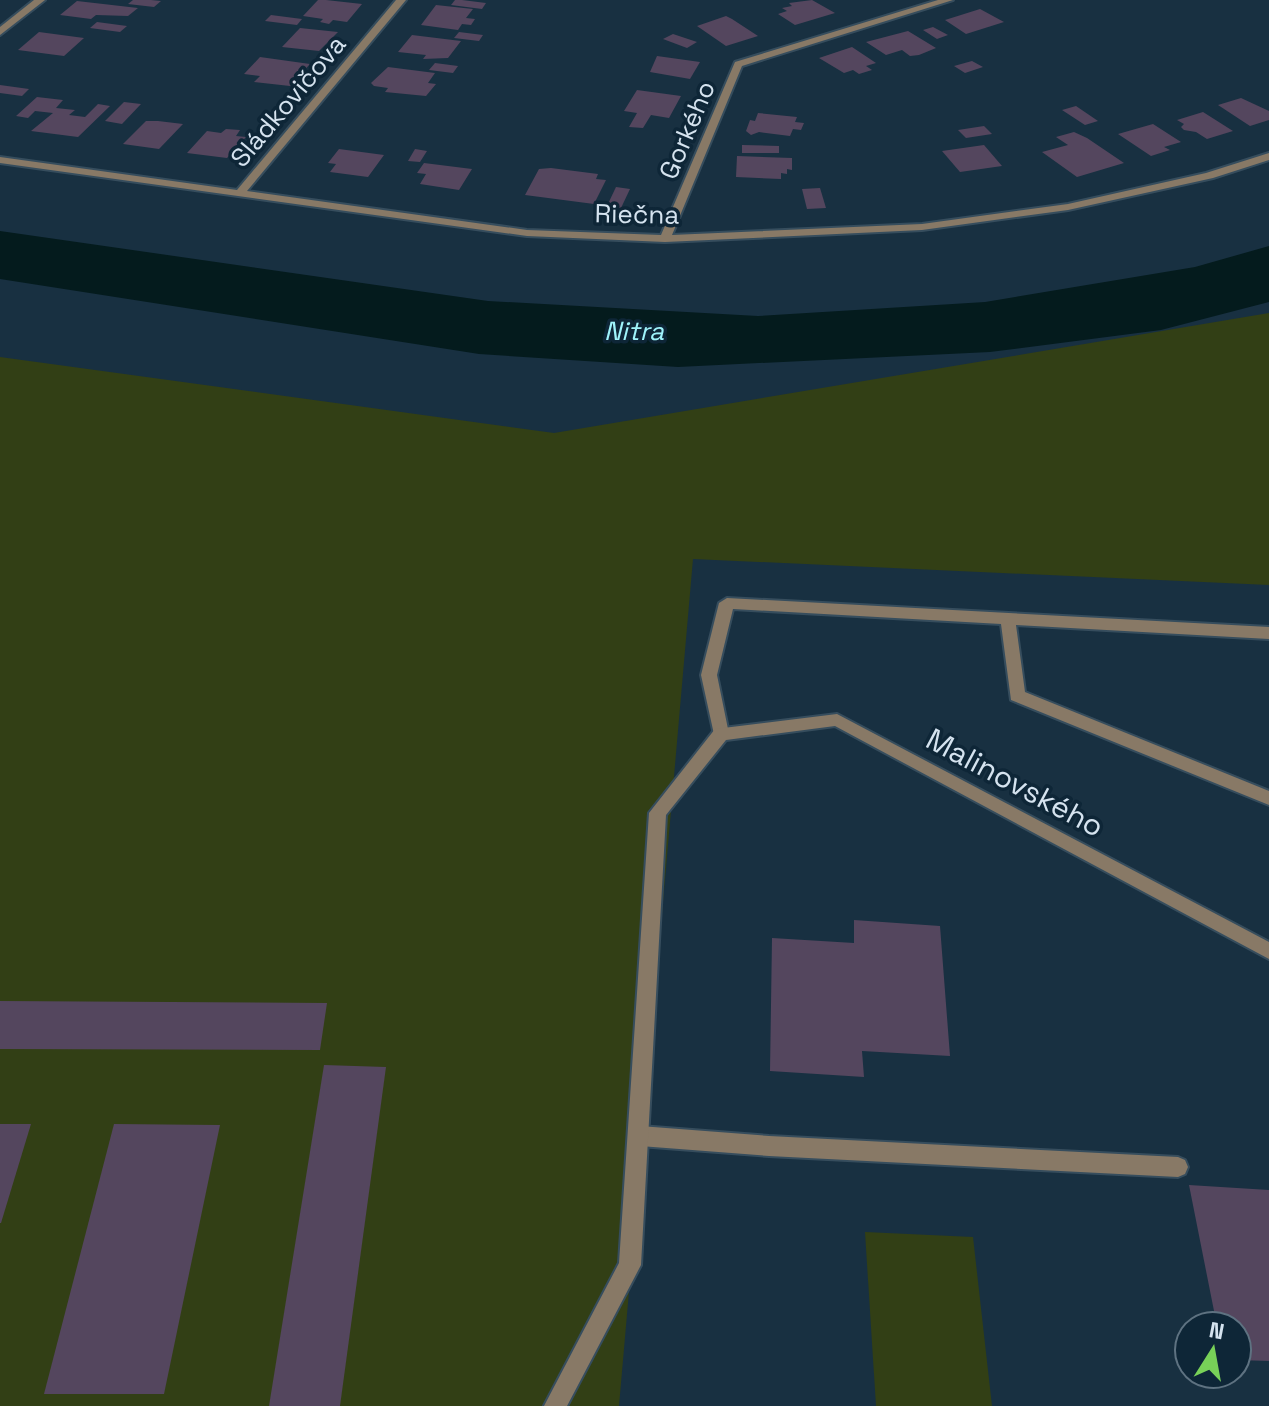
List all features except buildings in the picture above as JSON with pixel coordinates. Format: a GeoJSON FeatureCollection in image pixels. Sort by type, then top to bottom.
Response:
{"type":"FeatureCollection","features":[{"type":"Feature","properties":{"kind":"street"},"geometry":{"type":"LineString","coordinates":[[0,32],[40,0]]}},
{"type":"Feature","properties":{"kind":"street","name":"Sládkovičova"},"geometry":{"type":"LineString","coordinates":[[240,193],[401,0]]}},
{"type":"Feature","properties":{"kind":"street","name":"Gorkého"},"geometry":{"type":"LineString","coordinates":[[665,239],[738,64],[948,0]]}},
{"type":"Feature","properties":{"kind":"street","name":"Riečna"},"geometry":{"type":"LineString","coordinates":[[0,160],[527,233],[665,239],[922,227],[1068,207],[1209,176],[1269,156]]}},
{"type":"Feature","properties":{"kind":"street"},"geometry":{"type":"LineString","coordinates":[[555,1406],[630,1265],[658,813],[721,734],[709,675],[727,603],[1269,633]]}},
{"type":"Feature","properties":{"kind":"street"},"geometry":{"type":"LineString","coordinates":[[1008,619],[1017,696],[1269,798]]}},
{"type":"Feature","properties":{"kind":"street","name":"Malinovského"},"geometry":{"type":"LineString","coordinates":[[721,734],[837,720],[1269,951]]}},
{"type":"Feature","properties":{"kind":"street"},"geometry":{"type":"LineString","coordinates":[[640,1136],[769,1146],[1178,1167]]}},
{"type":"Feature","properties":{"kind":"green space"},"geometry":{"type":"Polygon","coordinates":[[[1269,313],[1269,585],[693,559],[619,1406],[0,1406],[0,357],[554,433],[1269,313]]]}},
{"type":"Feature","properties":{"kind":"green space"},"geometry":{"type":"Polygon","coordinates":[[[865,1232],[973,1237],[992,1406],[876,1406],[865,1232]]]}},
{"type":"Feature","properties":{"kind":"water","name":"Nitra"},"geometry":{"type":"Polygon","coordinates":[[[0,231],[488,301],[758,316],[985,302],[1195,267],[1269,246],[1269,302],[1161,330],[990,352],[678,367],[479,354],[0,279],[0,231]]]}}]}
